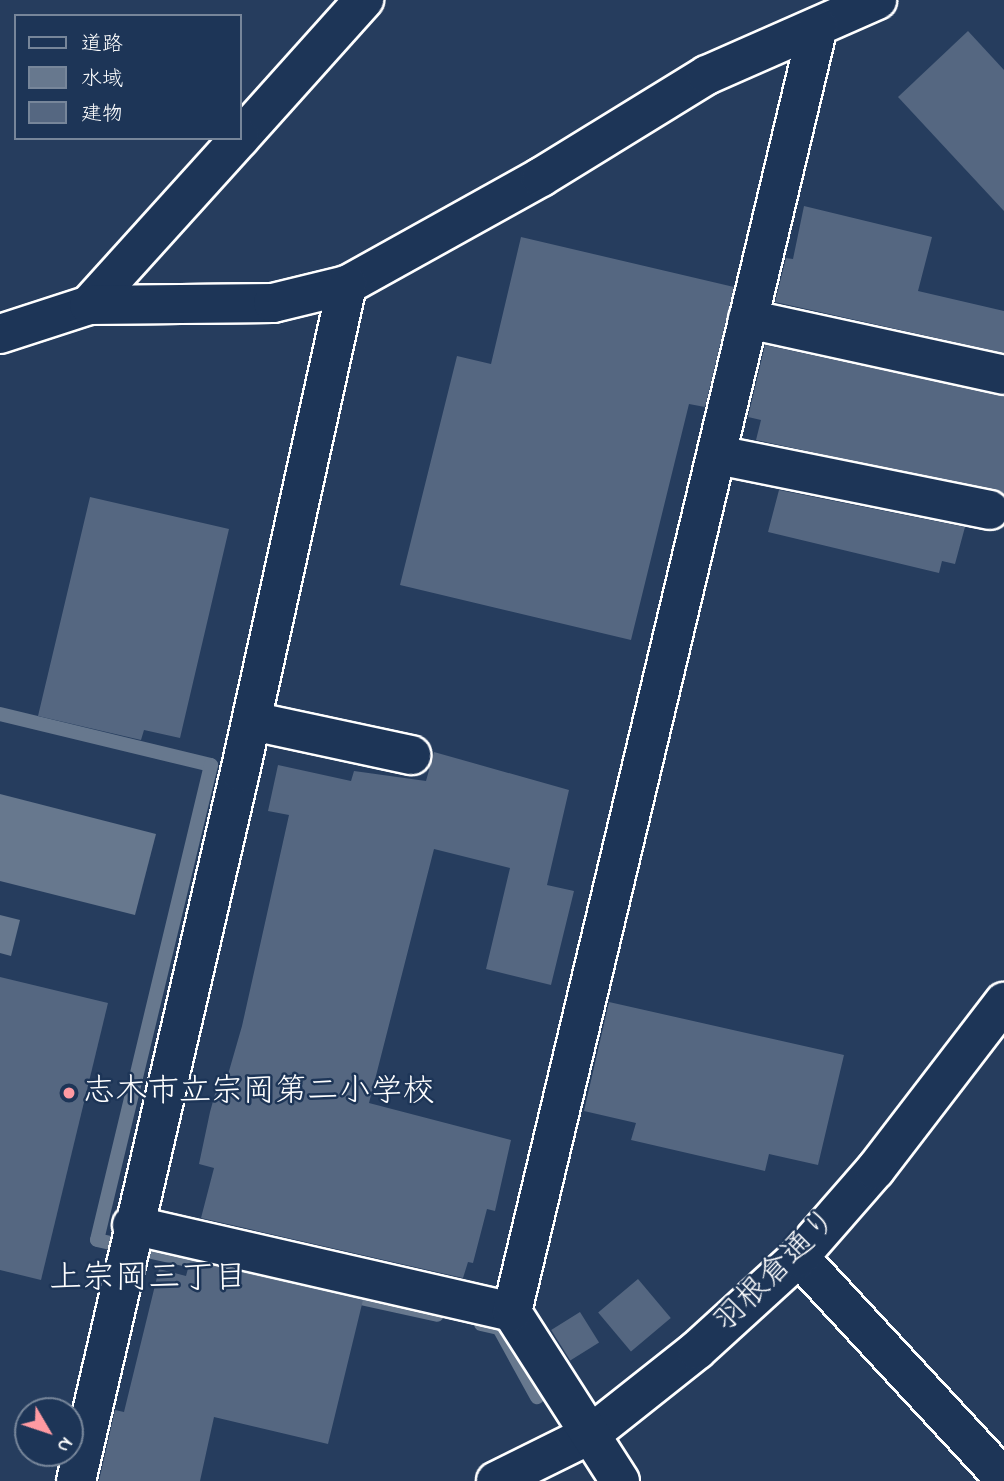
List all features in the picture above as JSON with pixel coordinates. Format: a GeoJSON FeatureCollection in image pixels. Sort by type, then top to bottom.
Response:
{"type":"FeatureCollection","features":[{"type":"Feature","properties":{"kind":"street"},"geometry":{"type":"LineString","coordinates":[[242,136],[364,0]]}},
{"type":"Feature","properties":{"kind":"street"},"geometry":{"type":"LineString","coordinates":[[0,334],[89,306],[273,303],[347,285],[541,177],[707,75],[877,0]]}},
{"type":"Feature","properties":{"kind":"street"},"geometry":{"type":"LineString","coordinates":[[512,1312],[818,27]]}},
{"type":"Feature","properties":{"kind":"street"},"geometry":{"type":"LineString","coordinates":[[89,306],[238,140]]}},
{"type":"Feature","properties":{"kind":"street"},"geometry":{"type":"LineString","coordinates":[[76,1481],[132,1225],[252,721],[347,285]]}},
{"type":"Feature","properties":{"kind":"street"},"geometry":{"type":"LineString","coordinates":[[748,319],[1004,375]]}},
{"type":"Feature","properties":{"kind":"street"},"geometry":{"type":"LineString","coordinates":[[717,455],[989,510]]}},
{"type":"Feature","properties":{"kind":"street"},"geometry":{"type":"LineString","coordinates":[[252,721],[411,755]]}},
{"type":"Feature","properties":{"kind":"street","name":"羽根倉通り"},"geometry":{"type":"LineString","coordinates":[[496,1481],[591,1434],[696,1350],[799,1257],[875,1170],[1004,1002]]}},
{"type":"Feature","properties":{"kind":"street"},"geometry":{"type":"LineString","coordinates":[[132,1225],[512,1312],[620,1481]]}},
{"type":"Feature","properties":{"kind":"street"},"geometry":{"type":"LineString","coordinates":[[799,1257],[1004,1478]]}},
{"type":"Feature","properties":{"kind":"water"},"geometry":{"type":"Polygon","coordinates":[[[0,794],[156,834],[135,915],[0,881],[0,794]]]}},
{"type":"Feature","properties":{"kind":"water"},"geometry":{"type":"Polygon","coordinates":[[[0,915],[20,920],[11,956],[0,953],[0,915]]]}},
{"type":"Feature","properties":{"kind":"building"},"geometry":{"type":"Polygon","coordinates":[[[968,31],[1004,70],[1004,211],[898,97],[968,31]]]}},
{"type":"Feature","properties":{"kind":"building"},"geometry":{"type":"Polygon","coordinates":[[[804,206],[932,237],[918,291],[1004,311],[1004,353],[775,302],[786,258],[793,259],[804,206]]]}},
{"type":"Feature","properties":{"kind":"building"},"geometry":{"type":"Polygon","coordinates":[[[521,237],[734,287],[705,407],[689,404],[631,640],[400,585],[457,356],[491,364],[521,237]]]}},
{"type":"Feature","properties":{"kind":"building"},"geometry":{"type":"Polygon","coordinates":[[[765,345],[1004,396],[1004,494],[756,440],[761,420],[748,417],[765,345]]]}},
{"type":"Feature","properties":{"kind":"building"},"geometry":{"type":"Polygon","coordinates":[[[779,490],[965,527],[955,564],[942,561],[939,573],[768,532],[779,490]]]}},
{"type":"Feature","properties":{"kind":"building"},"geometry":{"type":"Polygon","coordinates":[[[90,497],[229,529],[180,738],[144,730],[141,740],[38,716],[90,497]]]}},
{"type":"Feature","properties":{"kind":"building"},"geometry":{"type":"Polygon","coordinates":[[[434,752],[569,790],[547,885],[574,891],[551,985],[486,969],[510,868],[434,849],[369,1103],[511,1140],[495,1211],[487,1209],[473,1263],[468,1262],[463,1278],[201,1218],[214,1168],[199,1164],[210,1112],[220,1076],[227,1078],[242,1026],[289,815],[268,811],[278,765],[351,781],[354,771],[426,781],[434,752]]]}},
{"type":"Feature","properties":{"kind":"building"},"geometry":{"type":"Polygon","coordinates":[[[0,977],[108,1003],[41,1280],[0,1270],[0,977]]]}},
{"type":"Feature","properties":{"kind":"building"},"geometry":{"type":"Polygon","coordinates":[[[609,1002],[844,1055],[818,1165],[769,1154],[765,1171],[631,1140],[636,1123],[584,1111],[609,1002]]]}},
{"type":"Feature","properties":{"kind":"building"},"geometry":{"type":"Polygon","coordinates":[[[190,1261],[363,1300],[328,1444],[214,1417],[200,1481],[99,1481],[115,1410],[124,1412],[159,1269],[186,1276],[190,1261]]]}},
{"type":"Feature","properties":{"kind":"building"},"geometry":{"type":"Polygon","coordinates":[[[638,1279],[671,1318],[631,1351],[598,1312],[638,1279]]]}},
{"type":"Feature","properties":{"kind":"building"},"geometry":{"type":"Polygon","coordinates":[[[580,1312],[599,1343],[570,1361],[551,1330],[580,1312]]]}},
{"type":"Feature","properties":{"kind":"waterway"},"geometry":{"type":"LineString","coordinates":[[0,714],[211,765],[97,1240],[437,1315]]}},
{"type":"Feature","properties":{"kind":"waterway"},"geometry":{"type":"LineString","coordinates":[[481,1324],[499,1328],[537,1397]]}},
{"type":"Feature","properties":{"kind":"place","name":"志木市立宗岡第二小学校"},"geometry":{"type":"Point","coordinates":[69,1093]}},
{"type":"Feature","properties":{"kind":"district","name":"上宗岡三丁目"},"geometry":{"type":"Point","coordinates":[148,1280]}}]}
